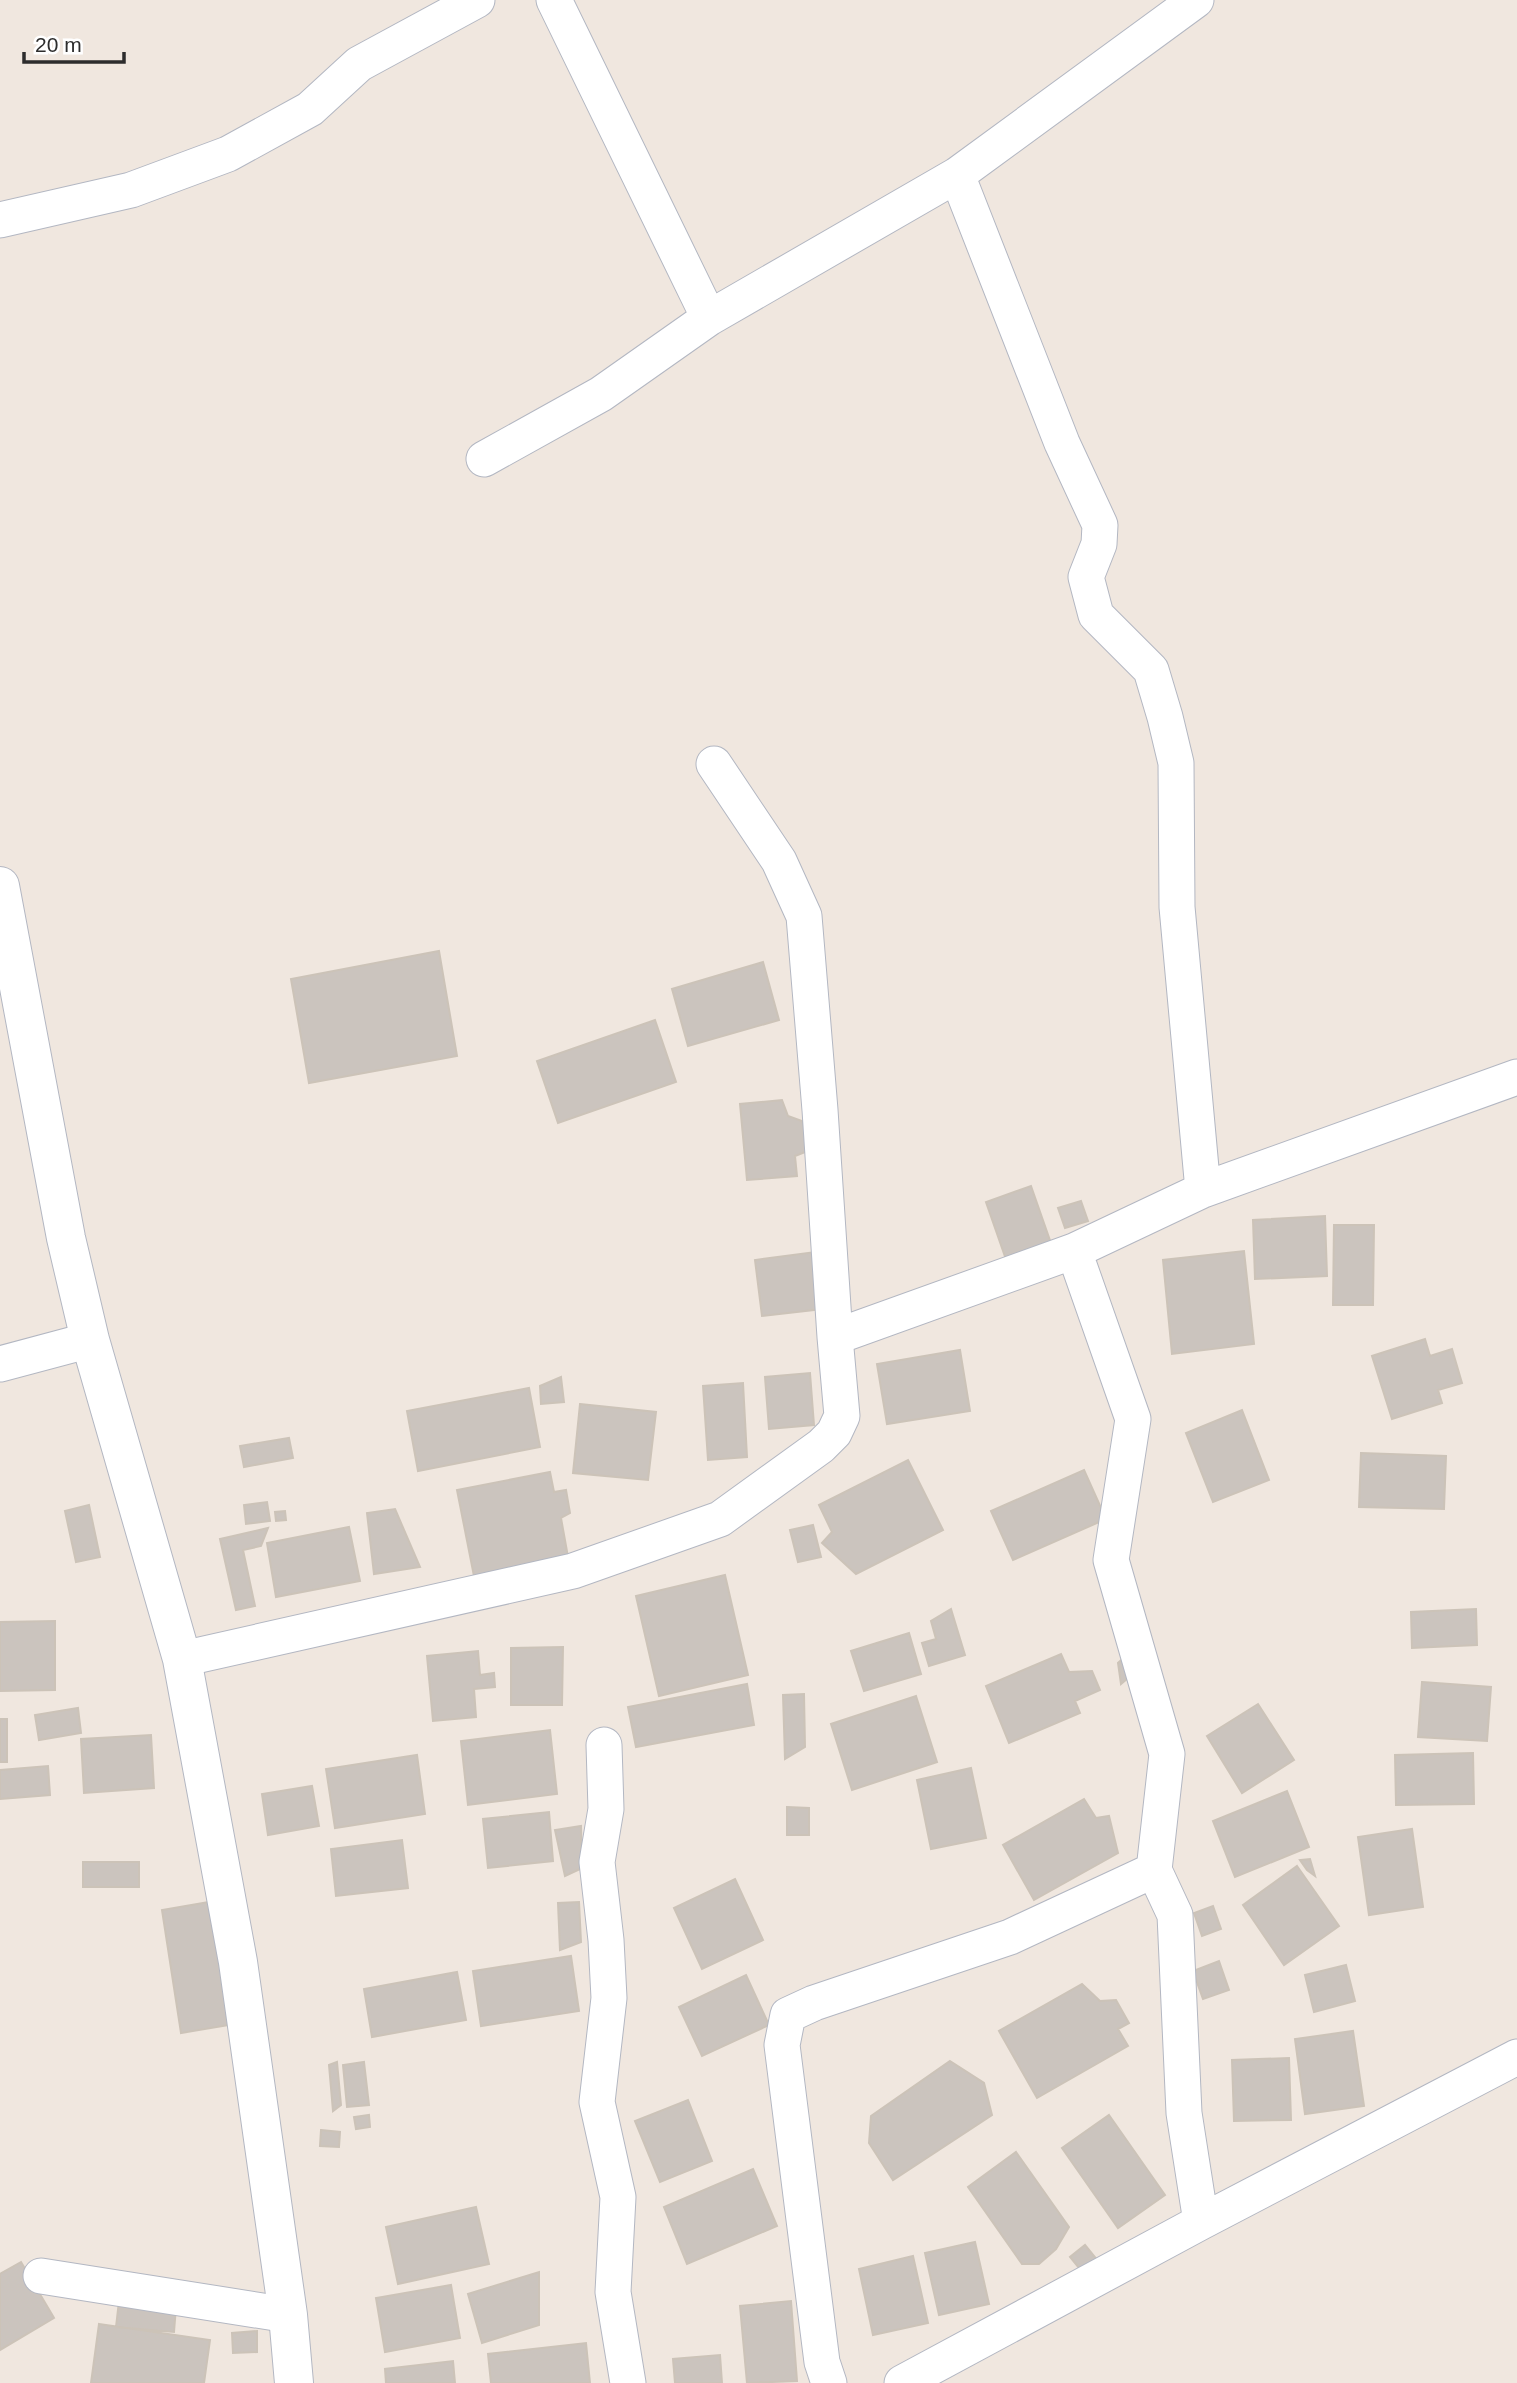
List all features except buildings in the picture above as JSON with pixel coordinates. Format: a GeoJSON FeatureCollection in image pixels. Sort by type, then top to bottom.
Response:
{"type":"FeatureCollection","features":[{"type":"Feature","properties":{"kind":"street"},"geometry":{"type":"LineString","coordinates":[[0,220],[131,190],[228,154],[310,109],[359,64],[477,0]]}},
{"type":"Feature","properties":{"kind":"street"},"geometry":{"type":"LineString","coordinates":[[554,0],[709,318]]}},
{"type":"Feature","properties":{"kind":"street"},"geometry":{"type":"LineString","coordinates":[[484,459],[601,394],[709,318],[957,175],[1196,0]]}},
{"type":"Feature","properties":{"kind":"street"},"geometry":{"type":"LineString","coordinates":[[957,175],[1062,443],[1100,525],[1099,544],[1086,577],[1096,615],[1151,670],[1168,729],[1176,763],[1177,908],[1203,1190]]}},
{"type":"Feature","properties":{"kind":"street"},"geometry":{"type":"LineString","coordinates":[[182,1659],[573,1571],[720,1519],[821,1446],[834,1433],[842,1416],[804,916],[779,861],[714,764]]}},
{"type":"Feature","properties":{"kind":"street"},"geometry":{"type":"LineString","coordinates":[[0,886],[66,1238],[90,1340],[182,1659],[238,1962],[288,2315],[294,2383]]}},
{"type":"Feature","properties":{"kind":"street"},"geometry":{"type":"LineString","coordinates":[[835,1337],[1074,1251],[1203,1190],[1517,1077]]}},
{"type":"Feature","properties":{"kind":"street"},"geometry":{"type":"LineString","coordinates":[[1074,1251],[1133,1419],[1111,1560],[1167,1754],[1154,1870],[1175,1915],[1184,2113],[1200,2222]]}},
{"type":"Feature","properties":{"kind":"street"},"geometry":{"type":"LineString","coordinates":[[0,1364],[90,1340]]}},
{"type":"Feature","properties":{"kind":"street"},"geometry":{"type":"LineString","coordinates":[[604,1745],[606,1809],[597,1862],[606,1940],[609,1998],[597,2102],[618,2197],[613,2292],[628,2383]]}},
{"type":"Feature","properties":{"kind":"street"},"geometry":{"type":"LineString","coordinates":[[829,2383],[822,2362],[782,2045],[788,2015],[814,2003],[1010,1937],[1154,1870]]}},
{"type":"Feature","properties":{"kind":"street"},"geometry":{"type":"LineString","coordinates":[[902,2383],[1200,2222],[1517,2057]]}},
{"type":"Feature","properties":{"kind":"street"},"geometry":{"type":"LineString","coordinates":[[41,2276],[288,2315]]}}]}
